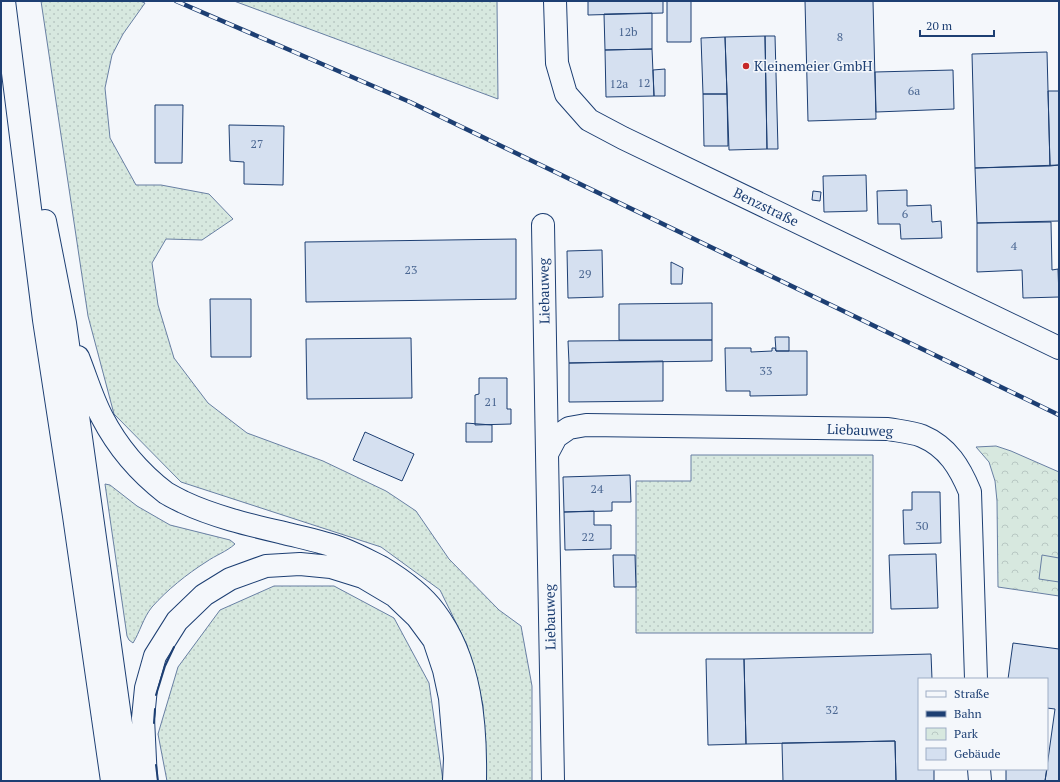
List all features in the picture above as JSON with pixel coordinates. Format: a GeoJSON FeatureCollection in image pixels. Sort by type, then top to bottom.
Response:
{"type":"FeatureCollection","features":[{"type":"Feature","properties":{"kind":"main road","name":"Benzstraße"},"geometry":{"type":"LineString","coordinates":[[555,1],[557,63],[566,94],[589,120],[623,138],[1059,348]]}},
{"type":"Feature","properties":{"kind":"main road"},"geometry":{"type":"LineString","coordinates":[[4,5],[65,323],[130,781]]}},
{"type":"Feature","properties":{"kind":"main road"},"geometry":{"type":"LineString","coordinates":[[4,5],[44,320],[112,781]]}},
{"type":"Feature","properties":{"kind":"main road","name":"Liebauweg"},"geometry":{"type":"LineString","coordinates":[[543,225],[553,781]]}},
{"type":"Feature","properties":{"kind":"main road"},"geometry":{"type":"LineString","coordinates":[[65,323],[102,417],[121,448],[144,474],[167,494],[194,507],[238,522],[344,549],[370,561],[400,578],[418,593],[435,612],[448,632],[461,663],[469,689],[474,724],[475,781]]}},
{"type":"Feature","properties":{"kind":"main road","name":"Liebauweg"},"geometry":{"type":"LineString","coordinates":[[547,454],[556,438],[569,428],[586,425],[888,429],[922,436],[945,450],[961,472],[970,492],[976,678]]}},
{"type":"Feature","properties":{"kind":"main road"},"geometry":{"type":"LineString","coordinates":[[146,781],[143,718],[146,688],[155,656],[177,621],[204,595],[230,579],[266,566],[300,564],[331,567],[364,577],[395,596],[417,617],[434,640],[444,670],[450,698],[455,758],[454,781]]}},
{"type":"Feature","properties":{"kind":"main road"},"geometry":{"type":"LineString","coordinates":[[979,770],[980,781]]}},
{"type":"Feature","properties":{"kind":"green space"},"geometry":{"type":"Polygon","coordinates":[[[41,1],[140,1],[145,3],[123,34],[112,55],[105,88],[110,138],[136,185],[161,185],[209,194],[233,219],[202,240],[166,239],[152,263],[158,305],[174,358],[208,403],[247,433],[323,461],[386,491],[416,511],[449,559],[499,610],[521,626],[532,686],[532,781],[482,781],[483,705],[467,645],[440,590],[381,547],[181,482],[114,414],[88,316],[41,1]]]}},
{"type":"Feature","properties":{"kind":"green space"},"geometry":{"type":"Polygon","coordinates":[[[234,1],[497,1],[498,99],[234,1]]]}},
{"type":"Feature","properties":{"kind":"green space"},"geometry":{"type":"Polygon","coordinates":[[[996,446],[1059,472],[1059,596],[998,587],[997,501],[995,481],[989,462],[976,447],[996,446]]]}},
{"type":"Feature","properties":{"kind":"green space"},"geometry":{"type":"Polygon","coordinates":[[[691,455],[873,455],[873,633],[636,633],[636,481],[691,481],[691,455]]]}},
{"type":"Feature","properties":{"kind":"green space"},"geometry":{"type":"Polygon","coordinates":[[[105,484],[110,485],[137,506],[170,525],[230,540],[235,544],[192,572],[164,594],[149,611],[133,643],[127,636],[105,484]]]}},
{"type":"Feature","properties":{"kind":"green space"},"geometry":{"type":"Polygon","coordinates":[[[1042,555],[1059,558],[1059,582],[1039,579],[1042,555]]]}},
{"type":"Feature","properties":{"kind":"green space"},"geometry":{"type":"Polygon","coordinates":[[[274,586],[334,586],[394,618],[429,683],[443,781],[167,781],[158,734],[178,667],[220,610],[274,586]]]}},
{"type":"Feature","properties":{"kind":"building"},"geometry":{"type":"Polygon","coordinates":[[[588,1],[663,1],[663,13],[588,15],[588,1]]]}},
{"type":"Feature","properties":{"kind":"building"},"geometry":{"type":"Polygon","coordinates":[[[667,1],[691,1],[691,42],[667,42],[667,1]]]}},
{"type":"Feature","properties":{"kind":"building"},"geometry":{"type":"Polygon","coordinates":[[[805,1],[873,1],[876,119],[808,121],[805,1]]]}},
{"type":"Feature","properties":{"kind":"building"},"geometry":{"type":"Polygon","coordinates":[[[652,13],[652,49],[605,50],[604,14],[652,13]]]}},
{"type":"Feature","properties":{"kind":"building","name":"Kleinemeier GmbH"},"geometry":{"type":"Polygon","coordinates":[[[765,36],[767,149],[729,150],[725,37],[765,36]]]}},
{"type":"Feature","properties":{"kind":"building"},"geometry":{"type":"Polygon","coordinates":[[[765,36],[775,36],[778,149],[767,149],[765,36]]]}},
{"type":"Feature","properties":{"kind":"building"},"geometry":{"type":"Polygon","coordinates":[[[725,37],[727,94],[703,94],[701,38],[725,37]]]}},
{"type":"Feature","properties":{"kind":"building"},"geometry":{"type":"Polygon","coordinates":[[[652,49],[654,96],[606,97],[605,50],[652,49]]]}},
{"type":"Feature","properties":{"kind":"building"},"geometry":{"type":"Polygon","coordinates":[[[1047,52],[1050,166],[975,168],[972,54],[1047,52]]]}},
{"type":"Feature","properties":{"kind":"building"},"geometry":{"type":"Polygon","coordinates":[[[665,69],[665,96],[654,96],[653,70],[665,69]]]}},
{"type":"Feature","properties":{"kind":"building"},"geometry":{"type":"Polygon","coordinates":[[[953,70],[954,109],[876,112],[875,72],[953,70]]]}},
{"type":"Feature","properties":{"kind":"building"},"geometry":{"type":"Polygon","coordinates":[[[1048,91],[1059,91],[1059,165],[1050,166],[1048,91]]]}},
{"type":"Feature","properties":{"kind":"building"},"geometry":{"type":"Polygon","coordinates":[[[703,94],[727,94],[728,146],[704,146],[703,94]]]}},
{"type":"Feature","properties":{"kind":"building"},"geometry":{"type":"Polygon","coordinates":[[[155,105],[183,105],[182,163],[155,163],[155,105]]]}},
{"type":"Feature","properties":{"kind":"building"},"geometry":{"type":"Polygon","coordinates":[[[229,125],[284,126],[283,185],[244,184],[244,162],[230,161],[229,125]]]}},
{"type":"Feature","properties":{"kind":"building"},"geometry":{"type":"Polygon","coordinates":[[[1059,165],[1059,221],[977,223],[975,168],[1059,165]]]}},
{"type":"Feature","properties":{"kind":"building"},"geometry":{"type":"Polygon","coordinates":[[[866,175],[867,211],[824,212],[823,176],[866,175]]]}},
{"type":"Feature","properties":{"kind":"building"},"geometry":{"type":"Polygon","coordinates":[[[907,190],[907,206],[931,205],[932,222],[941,221],[942,238],[901,239],[900,224],[878,224],[877,191],[907,190]]]}},
{"type":"Feature","properties":{"kind":"building"},"geometry":{"type":"Polygon","coordinates":[[[813,191],[821,192],[820,201],[812,200],[813,191]]]}},
{"type":"Feature","properties":{"kind":"building"},"geometry":{"type":"Polygon","coordinates":[[[1051,222],[1052,270],[1058,269],[1059,297],[1023,298],[1022,270],[977,272],[977,223],[1051,222]]]}},
{"type":"Feature","properties":{"kind":"building"},"geometry":{"type":"Polygon","coordinates":[[[516,239],[516,299],[306,302],[305,242],[516,239]]]}},
{"type":"Feature","properties":{"kind":"building"},"geometry":{"type":"Polygon","coordinates":[[[602,250],[603,297],[568,298],[567,251],[602,250]]]}},
{"type":"Feature","properties":{"kind":"building"},"geometry":{"type":"Polygon","coordinates":[[[671,262],[683,268],[682,284],[671,284],[671,262]]]}},
{"type":"Feature","properties":{"kind":"building"},"geometry":{"type":"Polygon","coordinates":[[[210,299],[251,299],[251,357],[211,357],[210,299]]]}},
{"type":"Feature","properties":{"kind":"building"},"geometry":{"type":"Polygon","coordinates":[[[712,303],[712,340],[619,340],[619,304],[712,303]]]}},
{"type":"Feature","properties":{"kind":"building"},"geometry":{"type":"Polygon","coordinates":[[[775,337],[789,337],[789,351],[776,351],[775,337]]]}},
{"type":"Feature","properties":{"kind":"building"},"geometry":{"type":"Polygon","coordinates":[[[411,338],[412,398],[307,399],[306,339],[411,338]]]}},
{"type":"Feature","properties":{"kind":"building"},"geometry":{"type":"Polygon","coordinates":[[[712,340],[712,361],[569,363],[568,341],[712,340]]]}},
{"type":"Feature","properties":{"kind":"building"},"geometry":{"type":"Polygon","coordinates":[[[725,348],[751,348],[751,352],[772,351],[772,348],[775,348],[776,351],[807,351],[807,395],[750,396],[750,391],[726,391],[725,348]]]}},
{"type":"Feature","properties":{"kind":"building"},"geometry":{"type":"Polygon","coordinates":[[[663,361],[663,401],[569,402],[569,363],[663,361]]]}},
{"type":"Feature","properties":{"kind":"building"},"geometry":{"type":"Polygon","coordinates":[[[479,378],[507,378],[507,409],[511,409],[511,424],[475,425],[475,395],[479,394],[479,378]]]}},
{"type":"Feature","properties":{"kind":"building"},"geometry":{"type":"Polygon","coordinates":[[[466,423],[492,425],[492,442],[466,442],[466,423]]]}},
{"type":"Feature","properties":{"kind":"building"},"geometry":{"type":"Polygon","coordinates":[[[365,432],[414,454],[402,481],[353,460],[365,432]]]}},
{"type":"Feature","properties":{"kind":"building"},"geometry":{"type":"Polygon","coordinates":[[[630,475],[631,502],[612,502],[612,511],[564,512],[563,477],[630,475]]]}},
{"type":"Feature","properties":{"kind":"building"},"geometry":{"type":"Polygon","coordinates":[[[912,492],[940,492],[941,543],[904,544],[903,510],[912,510],[912,492]]]}},
{"type":"Feature","properties":{"kind":"building"},"geometry":{"type":"Polygon","coordinates":[[[594,511],[594,525],[611,525],[611,549],[565,550],[564,512],[594,511]]]}},
{"type":"Feature","properties":{"kind":"building"},"geometry":{"type":"Polygon","coordinates":[[[936,554],[938,608],[891,609],[889,555],[936,554]]]}},
{"type":"Feature","properties":{"kind":"building"},"geometry":{"type":"Polygon","coordinates":[[[613,555],[635,555],[636,587],[614,587],[613,555]]]}},
{"type":"Feature","properties":{"kind":"building"},"geometry":{"type":"Polygon","coordinates":[[[1013,643],[1059,649],[1059,781],[1045,781],[1047,770],[1048,770],[1048,759],[1055,709],[1048,708],[1048,678],[1008,678],[1013,643]]]}},
{"type":"Feature","properties":{"kind":"building"},"geometry":{"type":"Polygon","coordinates":[[[931,654],[932,678],[918,678],[918,770],[934,770],[934,781],[896,781],[895,741],[746,744],[744,659],[931,654]]]}},
{"type":"Feature","properties":{"kind":"building"},"geometry":{"type":"Polygon","coordinates":[[[706,659],[744,659],[746,744],[708,745],[706,659]]]}},
{"type":"Feature","properties":{"kind":"building"},"geometry":{"type":"Polygon","coordinates":[[[895,741],[896,781],[783,781],[782,743],[895,741]]]}},
{"type":"Feature","properties":{"kind":"building"},"geometry":{"type":"Polygon","coordinates":[[[1006,770],[1047,770],[1045,781],[1006,781],[1006,770]]]}},
{"type":"Feature","properties":{"kind":"railway"},"geometry":{"type":"LineString","coordinates":[[176,1],[410,102],[1059,415]]}},
{"type":"Feature","properties":{"kind":"wall"},"geometry":{"type":"LineString","coordinates":[[156,695],[165,666],[174,647]]}},
{"type":"Feature","properties":{"kind":"wall"},"geometry":{"type":"LineString","coordinates":[[154,723],[155,709]]}},
{"type":"Feature","properties":{"kind":"wall"},"geometry":{"type":"LineString","coordinates":[[156,765],[158,781]]}},
{"type":"Feature","properties":{"kind":"place","name":"Kleinemeier GmbH"},"geometry":{"type":"Point","coordinates":[746,66]}}]}
